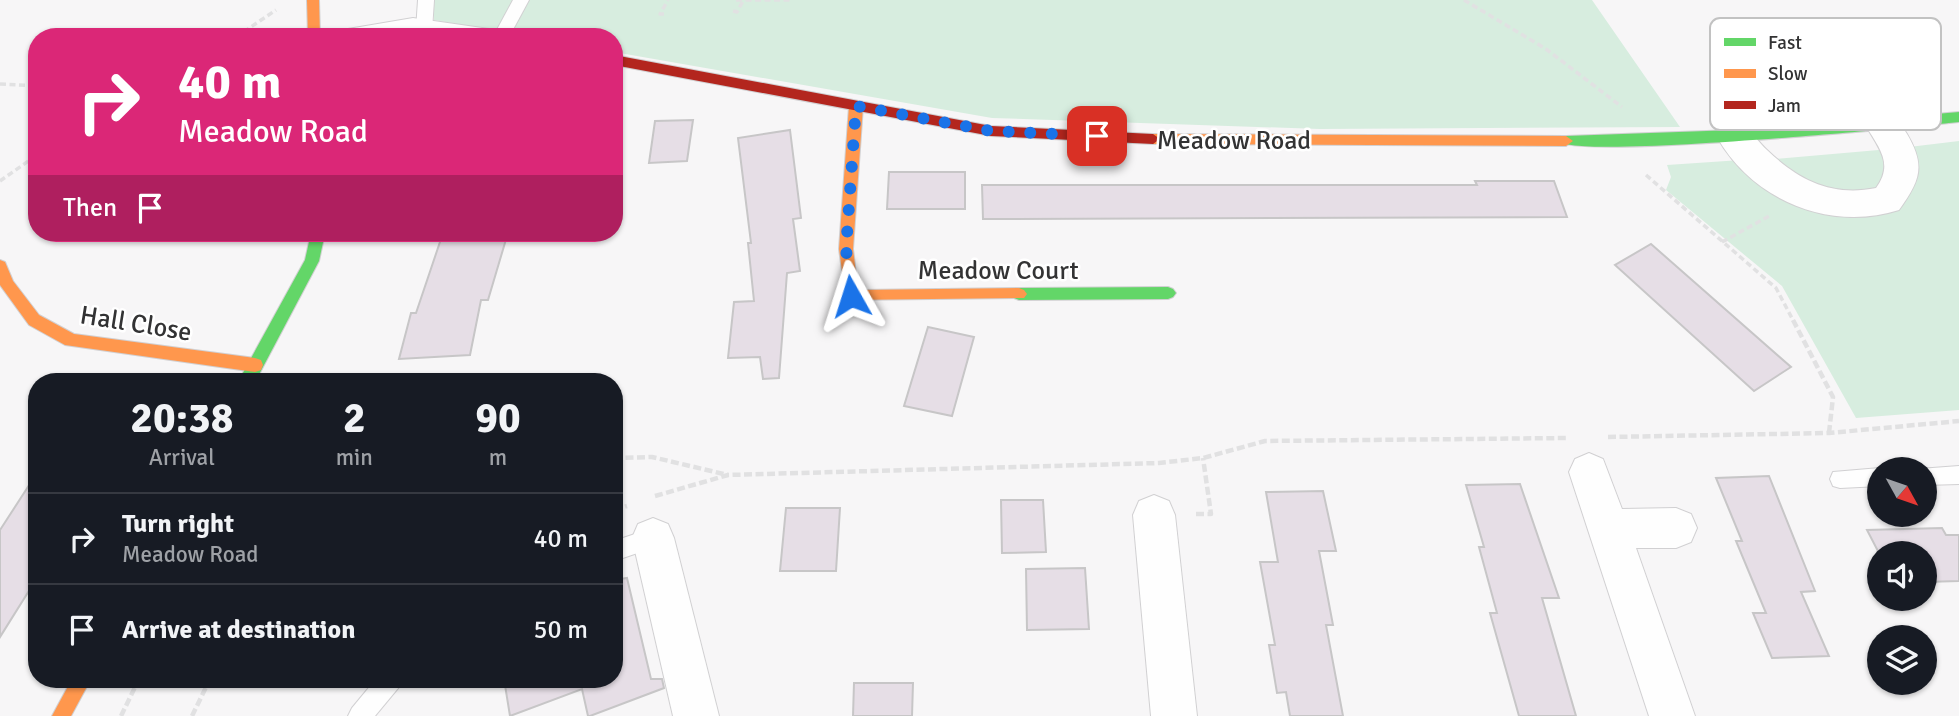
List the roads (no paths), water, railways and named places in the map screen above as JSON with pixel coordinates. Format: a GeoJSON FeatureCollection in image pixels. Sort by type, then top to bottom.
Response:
{"type":"FeatureCollection","features":[{"type":"Feature","properties":{"kind":"street"},"geometry":{"type":"LineString","coordinates":[[313,0],[314,28]]}},
{"type":"Feature","properties":{"kind":"street"},"geometry":{"type":"LineString","coordinates":[[386,28],[425,15],[456,28]]}},
{"type":"Feature","properties":{"kind":"street","name":"Meadow Road"},"geometry":{"type":"LineString","coordinates":[[623,62],[991,131],[1149,139],[1606,141],[1823,130]]}},
{"type":"Feature","properties":{"kind":"street","name":"Meadow Court"},"geometry":{"type":"LineString","coordinates":[[856,106],[846,249],[851,296],[1168,293]]}},
{"type":"Feature","properties":{"kind":"street","name":"Meadow Road"},"geometry":{"type":"LineString","coordinates":[[1941,119],[1959,117]]}},
{"type":"Feature","properties":{"kind":"street"},"geometry":{"type":"LineString","coordinates":[[1734,136],[1766,171],[1806,196],[1849,207],[1887,200],[1900,184],[1904,171],[1900,155],[1885,130]]}},
{"type":"Feature","properties":{"kind":"street"},"geometry":{"type":"LineString","coordinates":[[251,373],[312,261],[315,242]]}},
{"type":"Feature","properties":{"kind":"street","name":"Hall Close"},"geometry":{"type":"LineString","coordinates":[[0,267],[7,284],[34,320],[71,340],[255,365]]}},
{"type":"Feature","properties":{"kind":"street"},"geometry":{"type":"LineString","coordinates":[[1589,449],[1608,529],[1672,716]]}},
{"type":"Feature","properties":{"kind":"street"},"geometry":{"type":"LineString","coordinates":[[1154,515],[1174,716]]}},
{"type":"Feature","properties":{"kind":"street"},"geometry":{"type":"LineString","coordinates":[[637,523],[696,716]]}},
{"type":"Feature","properties":{"kind":"street"},"geometry":{"type":"LineString","coordinates":[[1608,529],[1676,528]]}},
{"type":"Feature","properties":{"kind":"street"},"geometry":{"type":"LineString","coordinates":[[61,716],[77,688]]}},
{"type":"Feature","properties":{"kind":"lane"},"geometry":{"type":"LineString","coordinates":[[506,28],[521,0]]}},
{"type":"Feature","properties":{"kind":"lane"},"geometry":{"type":"LineString","coordinates":[[1937,476],[1959,475]]}},
{"type":"Feature","properties":{"kind":"lane"},"geometry":{"type":"LineString","coordinates":[[1840,478],[1867,477]]}},
{"type":"Feature","properties":{"kind":"lane"},"geometry":{"type":"LineString","coordinates":[[360,716],[383,688]]}}]}
